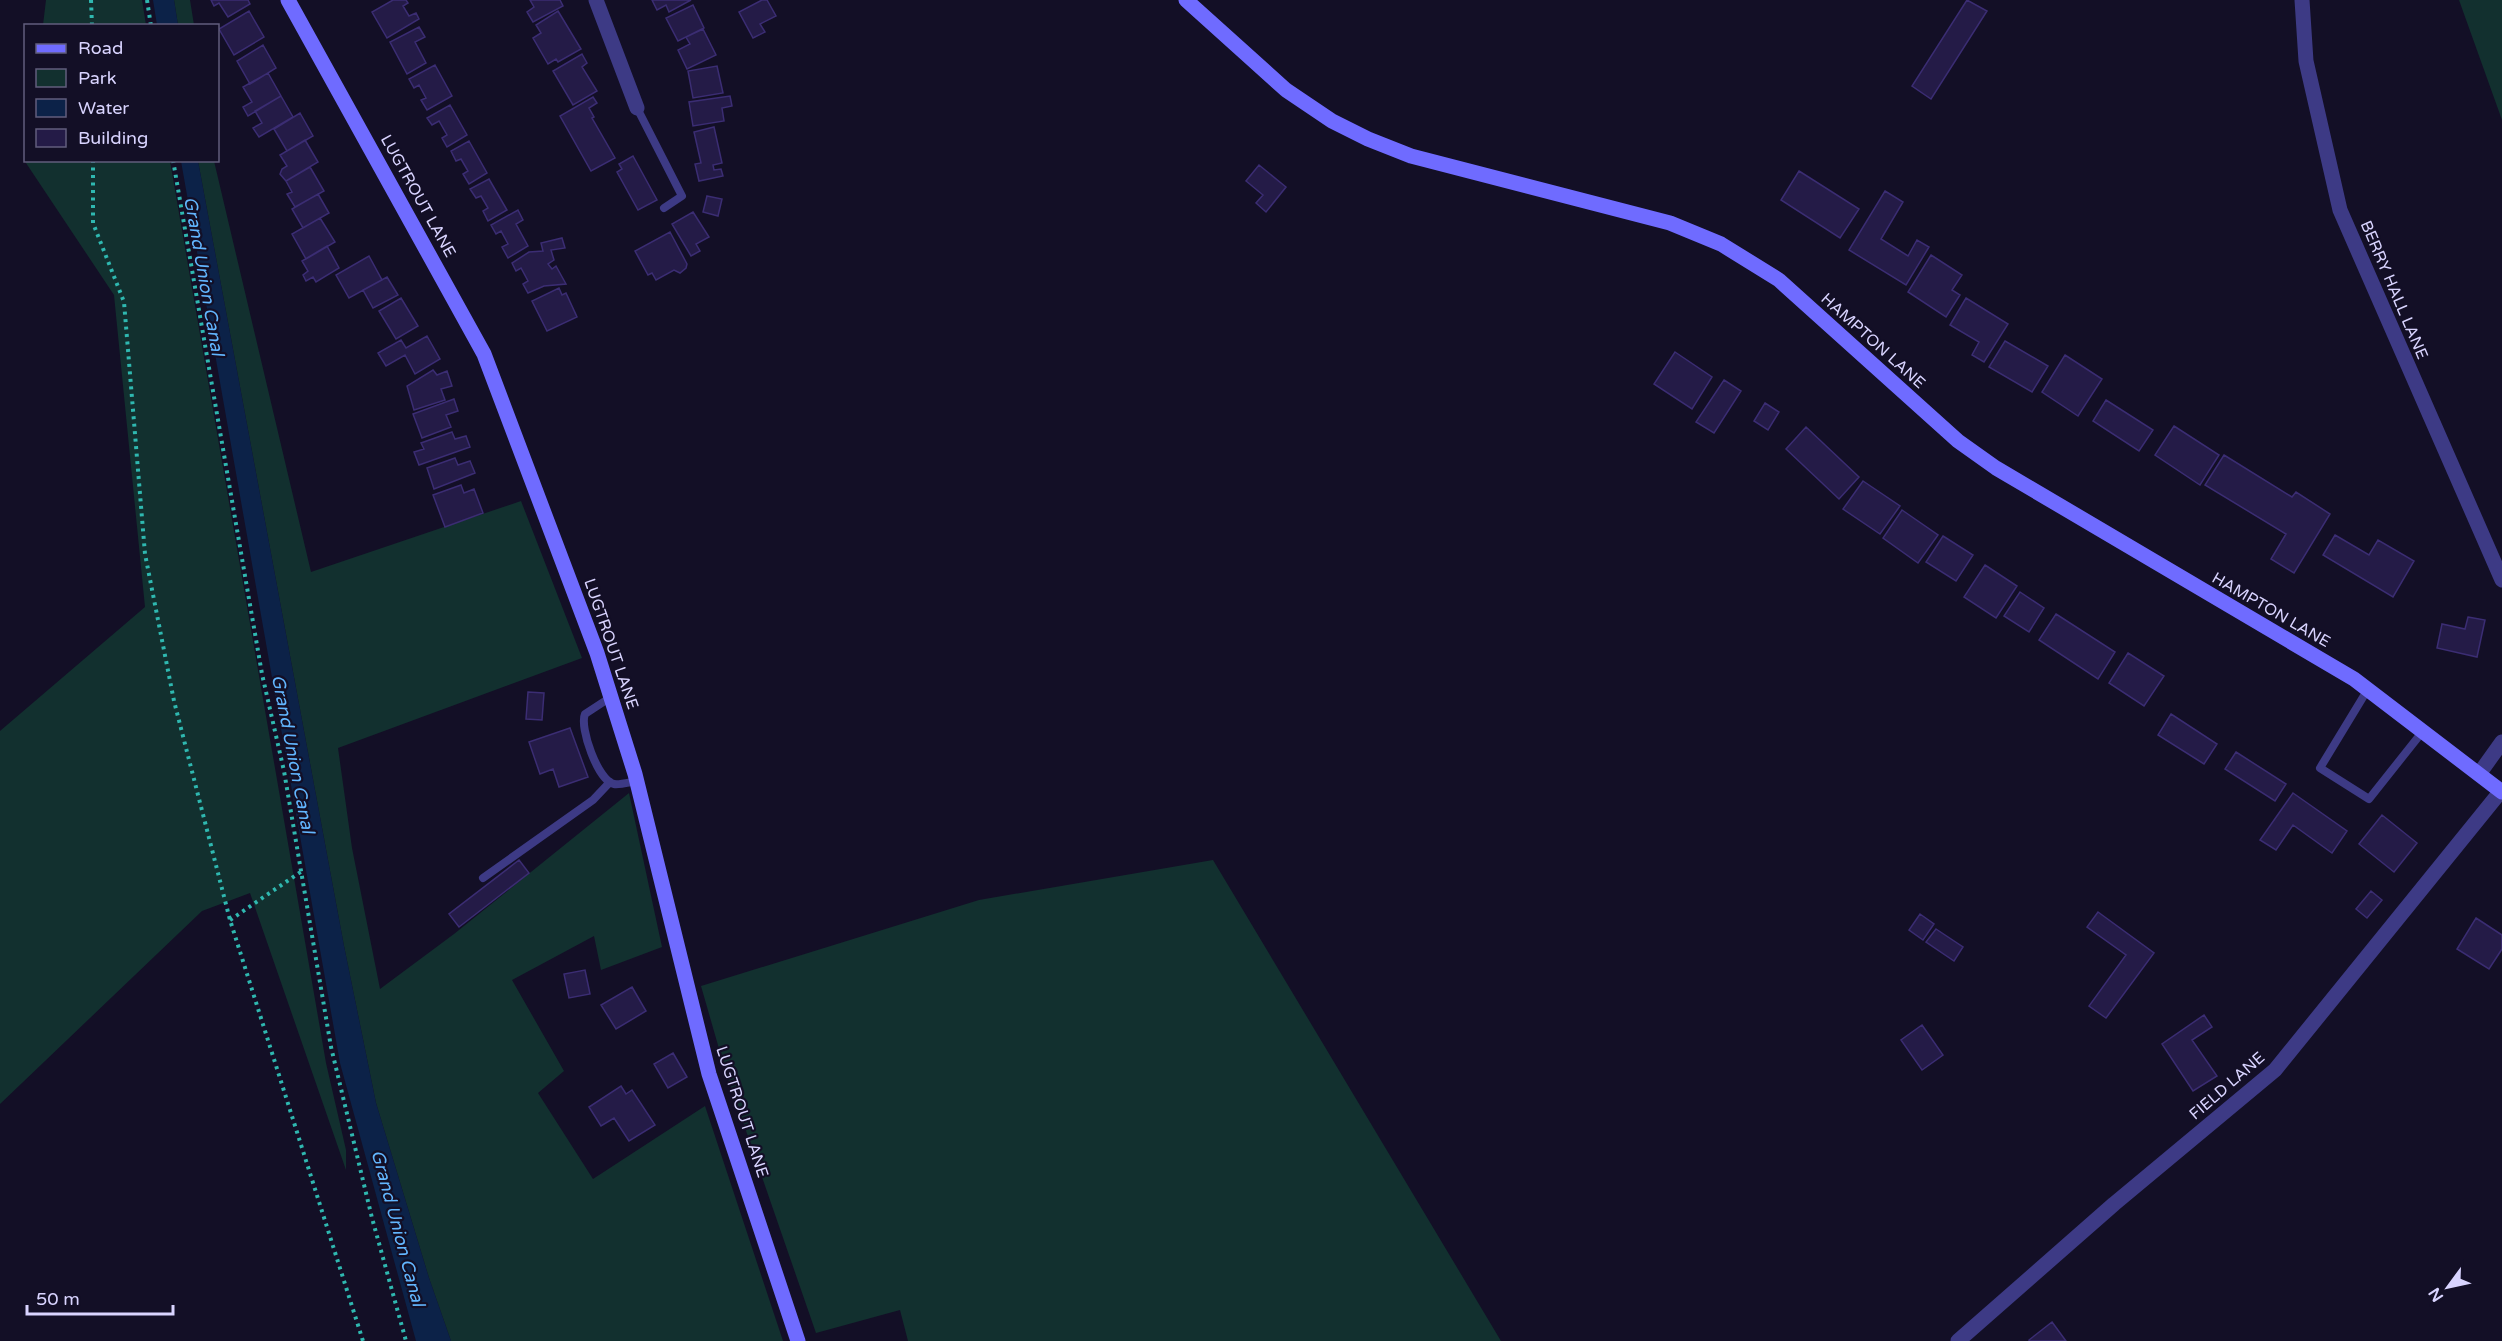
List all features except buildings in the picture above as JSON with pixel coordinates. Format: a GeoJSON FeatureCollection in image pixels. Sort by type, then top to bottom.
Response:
{"type":"FeatureCollection","features":[{"type":"Feature","properties":{"kind":"main road","name":"LUGTROUT LANE"},"geometry":{"type":"LineString","coordinates":[[288,0],[484,354],[597,653],[611,697],[637,781],[710,1074],[798,1341]]}},
{"type":"Feature","properties":{"kind":"main road","name":"HAMPTON LANE"},"geometry":{"type":"LineString","coordinates":[[1186,0],[1286,90],[1332,121],[1368,139],[1411,156],[1670,223],[1721,244],[1779,280],[1958,441],[1996,468],[2354,679],[2502,791]]}},
{"type":"Feature","properties":{"kind":"street"},"geometry":{"type":"LineString","coordinates":[[596,0],[637,108]]}},
{"type":"Feature","properties":{"kind":"street","name":"BERRY HALL LANE"},"geometry":{"type":"LineString","coordinates":[[2302,0],[2306,61],[2340,210],[2502,580]]}},
{"type":"Feature","properties":{"kind":"street"},"geometry":{"type":"LineString","coordinates":[[2479,774],[2502,742]]}},
{"type":"Feature","properties":{"kind":"street","name":"FIELD LANE"},"geometry":{"type":"LineString","coordinates":[[1958,1341],[2114,1204],[2275,1070],[2502,791]]}},
{"type":"Feature","properties":{"kind":"lane"},"geometry":{"type":"LineString","coordinates":[[637,108],[682,196],[664,208]]}},
{"type":"Feature","properties":{"kind":"lane"},"geometry":{"type":"LineString","coordinates":[[2368,689],[2320,768],[2369,799],[2423,731]]}},
{"type":"Feature","properties":{"kind":"lane"},"geometry":{"type":"LineString","coordinates":[[611,697],[589,710],[583,719],[584,730],[600,773],[613,784],[637,781]]}},
{"type":"Feature","properties":{"kind":"lane"},"geometry":{"type":"LineString","coordinates":[[483,878],[593,800],[610,782]]}},
{"type":"Feature","properties":{"kind":"path"},"geometry":{"type":"LineString","coordinates":[[91,0],[92,24]]}},
{"type":"Feature","properties":{"kind":"path"},"geometry":{"type":"LineString","coordinates":[[147,0],[151,24]]}},
{"type":"Feature","properties":{"kind":"path"},"geometry":{"type":"LineString","coordinates":[[93,162],[93,223],[124,302],[145,554],[174,701],[230,920],[363,1341]]}},
{"type":"Feature","properties":{"kind":"path"},"geometry":{"type":"LineString","coordinates":[[173,162],[262,674],[284,771],[331,1047],[372,1218],[406,1341]]}},
{"type":"Feature","properties":{"kind":"path"},"geometry":{"type":"LineString","coordinates":[[230,920],[302,871]]}},
{"type":"Feature","properties":{"kind":"green space"},"geometry":{"type":"Polygon","coordinates":[[[46,0],[142,0],[146,24],[43,24],[46,0]]]}},
{"type":"Feature","properties":{"kind":"green space"},"geometry":{"type":"Polygon","coordinates":[[[174,0],[190,0],[194,24],[178,24],[174,0]]]}},
{"type":"Feature","properties":{"kind":"green space"},"geometry":{"type":"Polygon","coordinates":[[[2459,0],[2502,0],[2502,120],[2459,0]]]}},
{"type":"Feature","properties":{"kind":"green space"},"geometry":{"type":"Polygon","coordinates":[[[170,162],[326,1063],[346,1150],[346,1170],[250,893],[202,911],[0,1104],[0,731],[145,607],[114,295],[26,163],[170,162]]]}},
{"type":"Feature","properties":{"kind":"green space"},"geometry":{"type":"Polygon","coordinates":[[[198,162],[214,162],[311,572],[521,501],[582,658],[338,748],[352,848],[380,989],[454,934],[629,793],[662,947],[601,970],[594,936],[512,980],[564,1071],[538,1093],[593,1179],[705,1106],[783,1341],[451,1341],[429,1278],[376,1103],[344,946],[198,162]]]}},
{"type":"Feature","properties":{"kind":"green space"},"geometry":{"type":"Polygon","coordinates":[[[1213,860],[1501,1341],[908,1341],[900,1310],[816,1333],[726,1073],[701,986],[979,900],[1213,860]]]}},
{"type":"Feature","properties":{"kind":"water"},"geometry":{"type":"Polygon","coordinates":[[[153,0],[174,0],[178,24],[157,24],[153,0]]]}},
{"type":"Feature","properties":{"kind":"water","name":"Grand Union Canal"},"geometry":{"type":"Polygon","coordinates":[[[181,162],[198,162],[344,946],[376,1103],[429,1278],[451,1341],[416,1341],[340,1063],[181,162]]]}}]}
